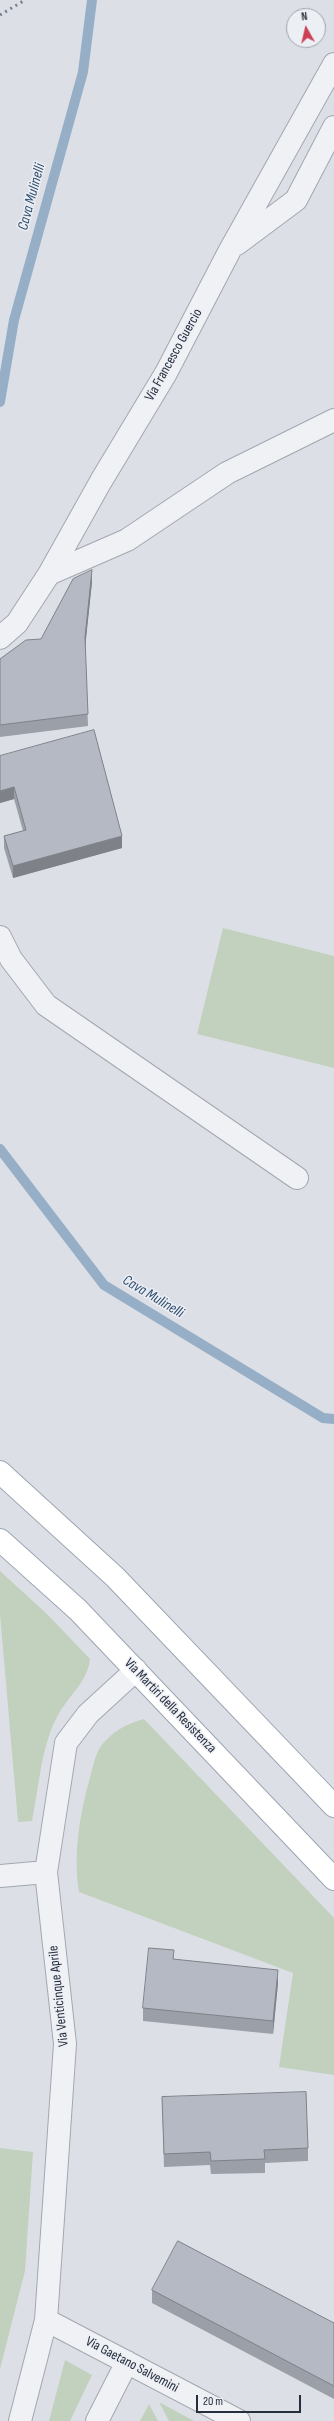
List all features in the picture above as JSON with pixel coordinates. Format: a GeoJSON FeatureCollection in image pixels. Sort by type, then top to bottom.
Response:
{"type":"FeatureCollection","features":[{"type":"Feature","properties":{"kind":"main road"},"geometry":{"type":"LineString","coordinates":[[0,1472],[115,1577],[334,1806]]}},
{"type":"Feature","properties":{"kind":"main road","name":"Via Martiri della Resistenza"},"geometry":{"type":"LineString","coordinates":[[0,1540],[78,1610],[334,1879]]}},
{"type":"Feature","properties":{"kind":"street","name":"Via Francesco Guercio"},"geometry":{"type":"LineString","coordinates":[[0,638],[17,623],[49,574],[101,481],[166,374],[230,250],[334,64]]}},
{"type":"Feature","properties":{"kind":"street"},"geometry":{"type":"LineString","coordinates":[[230,250],[296,200],[334,127]]}},
{"type":"Feature","properties":{"kind":"street"},"geometry":{"type":"LineString","coordinates":[[49,574],[127,540],[227,473],[334,420]]}},
{"type":"Feature","properties":{"kind":"street"},"geometry":{"type":"LineString","coordinates":[[0,937],[11,959],[46,1005],[297,1178]]}},
{"type":"Feature","properties":{"kind":"street","name":"Via Venticinque Aprile"},"geometry":{"type":"LineString","coordinates":[[20,2421],[46,2320],[65,2044],[46,1872],[66,1743],[88,1714],[136,1670]]}},
{"type":"Feature","properties":{"kind":"street"},"geometry":{"type":"LineString","coordinates":[[0,1876],[46,1872]]}},
{"type":"Feature","properties":{"kind":"street","name":"Via Gaetano Salvemini"},"geometry":{"type":"LineString","coordinates":[[46,2320],[239,2421]]}},
{"type":"Feature","properties":{"kind":"street"},"geometry":{"type":"LineString","coordinates":[[97,2421],[127,2362]]}},
{"type":"Feature","properties":{"kind":"green space"},"geometry":{"type":"Polygon","coordinates":[[[223,928],[334,956],[334,1068],[197,1034],[223,928]]]}},
{"type":"Feature","properties":{"kind":"green space"},"geometry":{"type":"Polygon","coordinates":[[[0,1571],[47,1614],[90,1659],[85,1675],[61,1710],[47,1741],[32,1821],[18,1822],[0,1614],[0,1571]]]}},
{"type":"Feature","properties":{"kind":"green space"},"geometry":{"type":"Polygon","coordinates":[[[144,1719],[334,1918],[334,2075],[279,2067],[293,1973],[79,1892],[77,1877],[77,1848],[87,1788],[96,1756],[101,1746],[115,1732],[132,1723],[144,1719]]]}},
{"type":"Feature","properties":{"kind":"green space"},"geometry":{"type":"Polygon","coordinates":[[[0,2148],[33,2152],[25,2271],[0,2369],[0,2148]]]}},
{"type":"Feature","properties":{"kind":"green space"},"geometry":{"type":"Polygon","coordinates":[[[65,2360],[92,2375],[70,2421],[49,2421],[65,2360]]]}},
{"type":"Feature","properties":{"kind":"green space"},"geometry":{"type":"Polygon","coordinates":[[[159,2402],[194,2421],[169,2421],[159,2402]]]}},
{"type":"Feature","properties":{"kind":"green space"},"geometry":{"type":"Polygon","coordinates":[[[149,2404],[158,2421],[140,2421],[149,2404]]]}},
{"type":"Feature","properties":{"kind":"building"},"geometry":{"type":"Polygon","coordinates":[[[92,570],[85,637],[88,714],[0,725],[0,659],[26,640],[41,639],[73,579],[92,570]]]}},
{"type":"Feature","properties":{"kind":"building"},"geometry":{"type":"Polygon","coordinates":[[[94,730],[122,836],[13,866],[4,836],[26,830],[14,787],[0,791],[0,756],[94,730]]]}},
{"type":"Feature","properties":{"kind":"building"},"geometry":{"type":"Polygon","coordinates":[[[149,1948],[174,1950],[173,1959],[278,1970],[273,2021],[143,2008],[149,1948]]]}},
{"type":"Feature","properties":{"kind":"building"},"geometry":{"type":"Polygon","coordinates":[[[306,2092],[308,2148],[264,2150],[265,2159],[211,2161],[210,2152],[164,2154],[162,2097],[306,2092]]]}},
{"type":"Feature","properties":{"kind":"building"},"geometry":{"type":"Polygon","coordinates":[[[178,2241],[334,2323],[334,2386],[152,2290],[178,2241]]]}},
{"type":"Feature","properties":{"kind":"waterway","name":"Cava Mulinelli"},"geometry":{"type":"LineString","coordinates":[[0,402],[14,320],[83,72],[92,0]]}},
{"type":"Feature","properties":{"kind":"waterway","name":"Cava Mulinelli"},"geometry":{"type":"LineString","coordinates":[[0,1149],[104,1285],[323,1418],[334,1419]]}},
{"type":"Feature","properties":{"kind":"railway"},"geometry":{"type":"LineString","coordinates":[[0,15],[25,0]]}}]}
